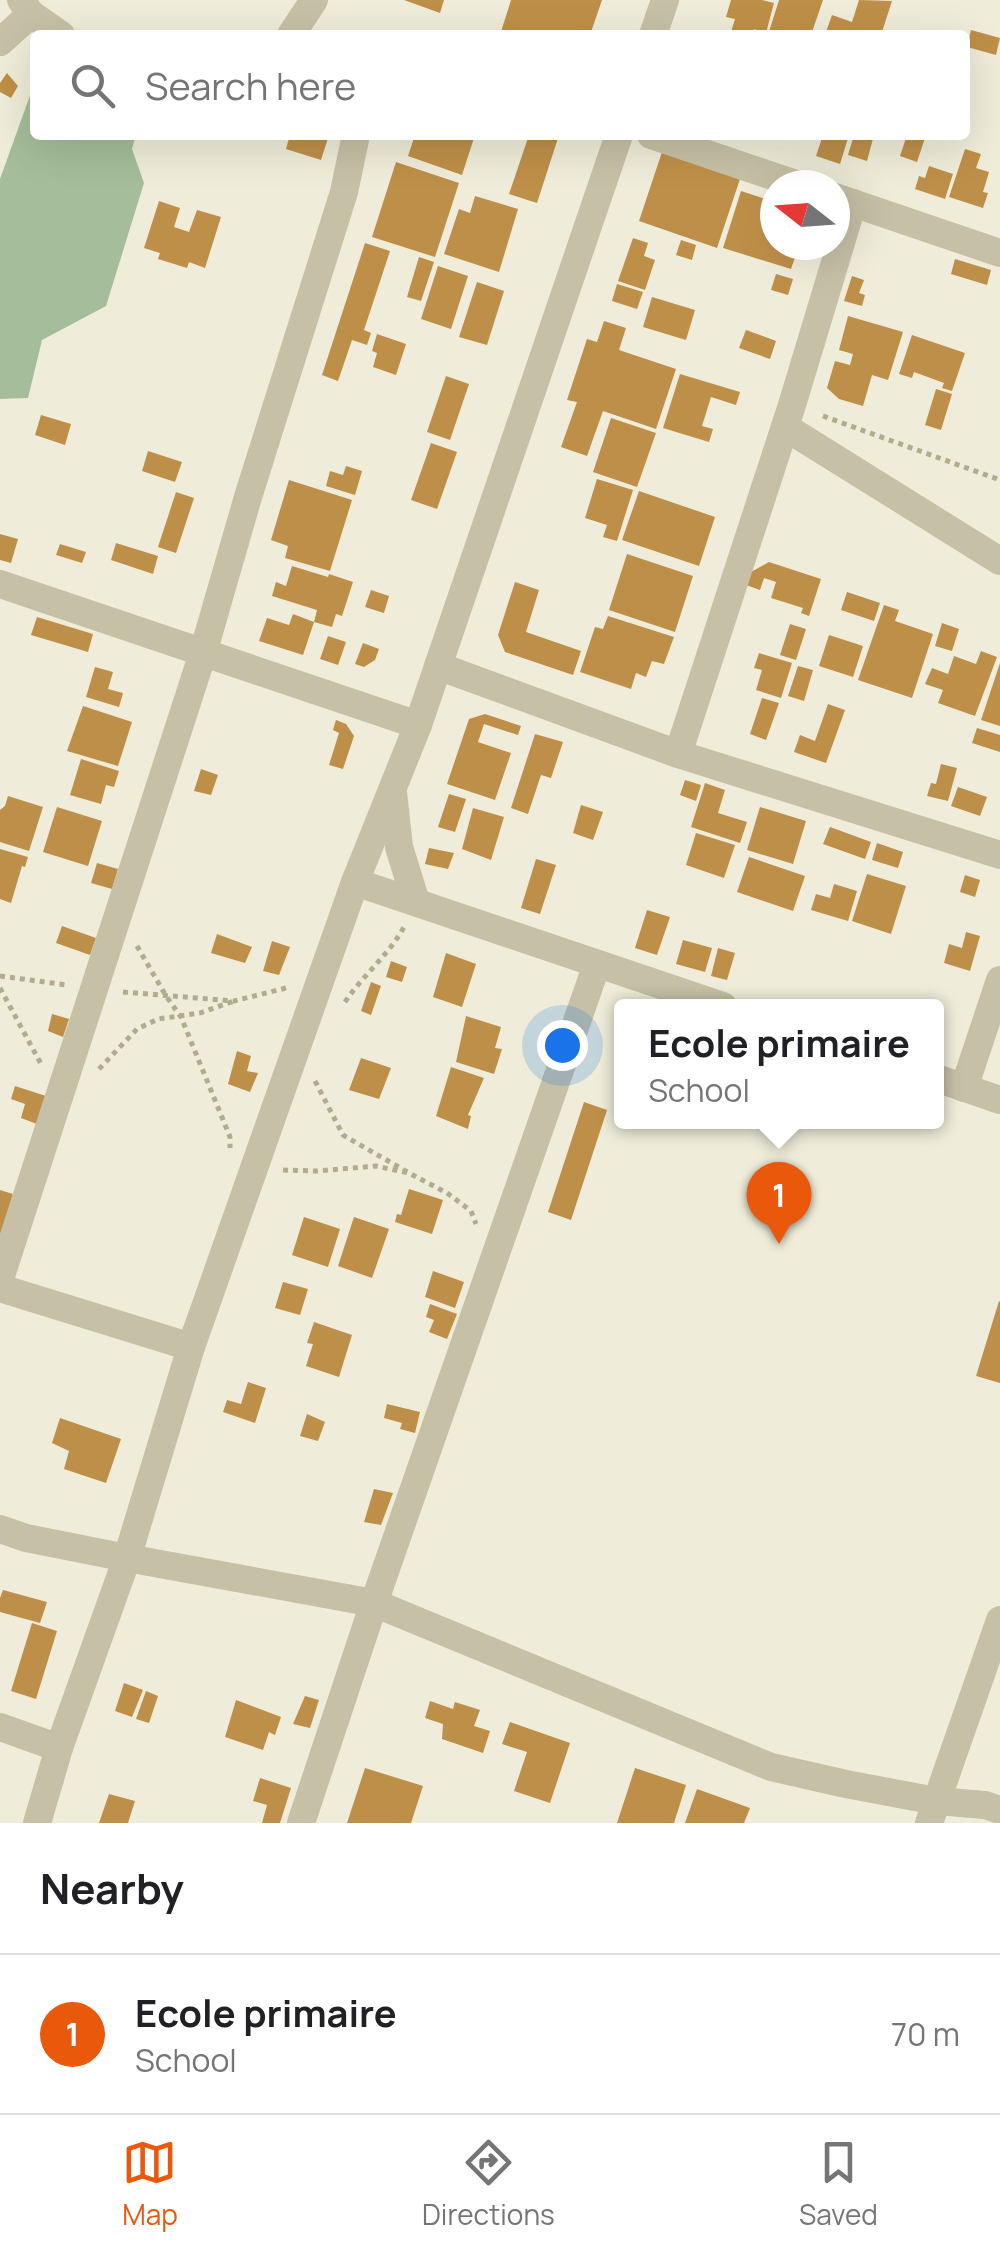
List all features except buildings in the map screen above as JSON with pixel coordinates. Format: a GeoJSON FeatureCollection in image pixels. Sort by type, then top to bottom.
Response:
{"type":"FeatureCollection","features":[{"type":"Feature","properties":{"kind":"street"},"geometry":{"type":"LineString","coordinates":[[294,30],[314,0]]}},
{"type":"Feature","properties":{"kind":"street"},"geometry":{"type":"LineString","coordinates":[[655,30],[665,0]]}},
{"type":"Feature","properties":{"kind":"street"},"geometry":{"type":"LineString","coordinates":[[0,42],[26,7],[55,30]]}},
{"type":"Feature","properties":{"kind":"street"},"geometry":{"type":"LineString","coordinates":[[0,1279],[202,653],[344,192],[355,140]]}},
{"type":"Feature","properties":{"kind":"street"},"geometry":{"type":"LineString","coordinates":[[37,1823],[59,1748],[127,1558],[190,1348],[355,882],[418,725],[617,140]]}},
{"type":"Feature","properties":{"kind":"street"},"geometry":{"type":"LineString","coordinates":[[665,140],[760,172]]}},
{"type":"Feature","properties":{"kind":"street"},"geometry":{"type":"LineString","coordinates":[[850,202],[1000,253]]}},
{"type":"Feature","properties":{"kind":"street"},"geometry":{"type":"LineString","coordinates":[[678,754],[789,416],[829,260]]}},
{"type":"Feature","properties":{"kind":"street"},"geometry":{"type":"LineString","coordinates":[[789,416],[1000,561]]}},
{"type":"Feature","properties":{"kind":"street"},"geometry":{"type":"LineString","coordinates":[[0,585],[418,725]]}},
{"type":"Feature","properties":{"kind":"street"},"geometry":{"type":"LineString","coordinates":[[438,666],[678,754],[1000,855]]}},
{"type":"Feature","properties":{"kind":"street"},"geometry":{"type":"LineString","coordinates":[[393,789],[400,847],[416,902]]}},
{"type":"Feature","properties":{"kind":"street"},"geometry":{"type":"LineString","coordinates":[[355,882],[702,999]]}},
{"type":"Feature","properties":{"kind":"street"},"geometry":{"type":"LineString","coordinates":[[301,1823],[598,964]]}},
{"type":"Feature","properties":{"kind":"street"},"geometry":{"type":"LineString","coordinates":[[964,1088],[1000,980]]}},
{"type":"Feature","properties":{"kind":"street"},"geometry":{"type":"LineString","coordinates":[[944,1081],[1000,1100]]}},
{"type":"Feature","properties":{"kind":"street"},"geometry":{"type":"LineString","coordinates":[[0,1288],[190,1348]]}},
{"type":"Feature","properties":{"kind":"street"},"geometry":{"type":"LineString","coordinates":[[0,1529],[26,1538],[374,1604],[771,1767],[932,1812],[985,1805],[1000,1810]]}},
{"type":"Feature","properties":{"kind":"street"},"geometry":{"type":"LineString","coordinates":[[932,1812],[1000,1620]]}},
{"type":"Feature","properties":{"kind":"street"},"geometry":{"type":"LineString","coordinates":[[0,1727],[59,1748]]}},
{"type":"Feature","properties":{"kind":"path"},"geometry":{"type":"LineString","coordinates":[[789,416],[1000,480]]}},
{"type":"Feature","properties":{"kind":"path"},"geometry":{"type":"LineString","coordinates":[[338,1012],[401,933],[416,902]]}},
{"type":"Feature","properties":{"kind":"path"},"geometry":{"type":"LineString","coordinates":[[121,905],[128,931],[181,1017],[230,1136],[230,1152]]}},
{"type":"Feature","properties":{"kind":"path"},"geometry":{"type":"LineString","coordinates":[[0,976],[234,1001]]}},
{"type":"Feature","properties":{"kind":"path"},"geometry":{"type":"LineString","coordinates":[[0,988],[59,1098],[89,1086],[101,1066],[137,1029],[158,1019],[200,1013],[322,979]]}},
{"type":"Feature","properties":{"kind":"path"},"geometry":{"type":"LineString","coordinates":[[317,1067],[314,1082],[343,1135],[447,1193],[471,1211],[493,1263]]}},
{"type":"Feature","properties":{"kind":"path"},"geometry":{"type":"LineString","coordinates":[[255,1169],[317,1171],[376,1166],[409,1173]]}},
{"type":"Feature","properties":{"kind":"green space"},"geometry":{"type":"Polygon","coordinates":[[[30,95],[30,140],[135,140],[132,149],[144,183],[106,306],[42,340],[28,398],[0,399],[0,179],[30,95]]]}},
{"type":"Feature","properties":{"kind":"place","name":"Ecole primaire"},"geometry":{"type":"Point","coordinates":[779,1244]}}]}
